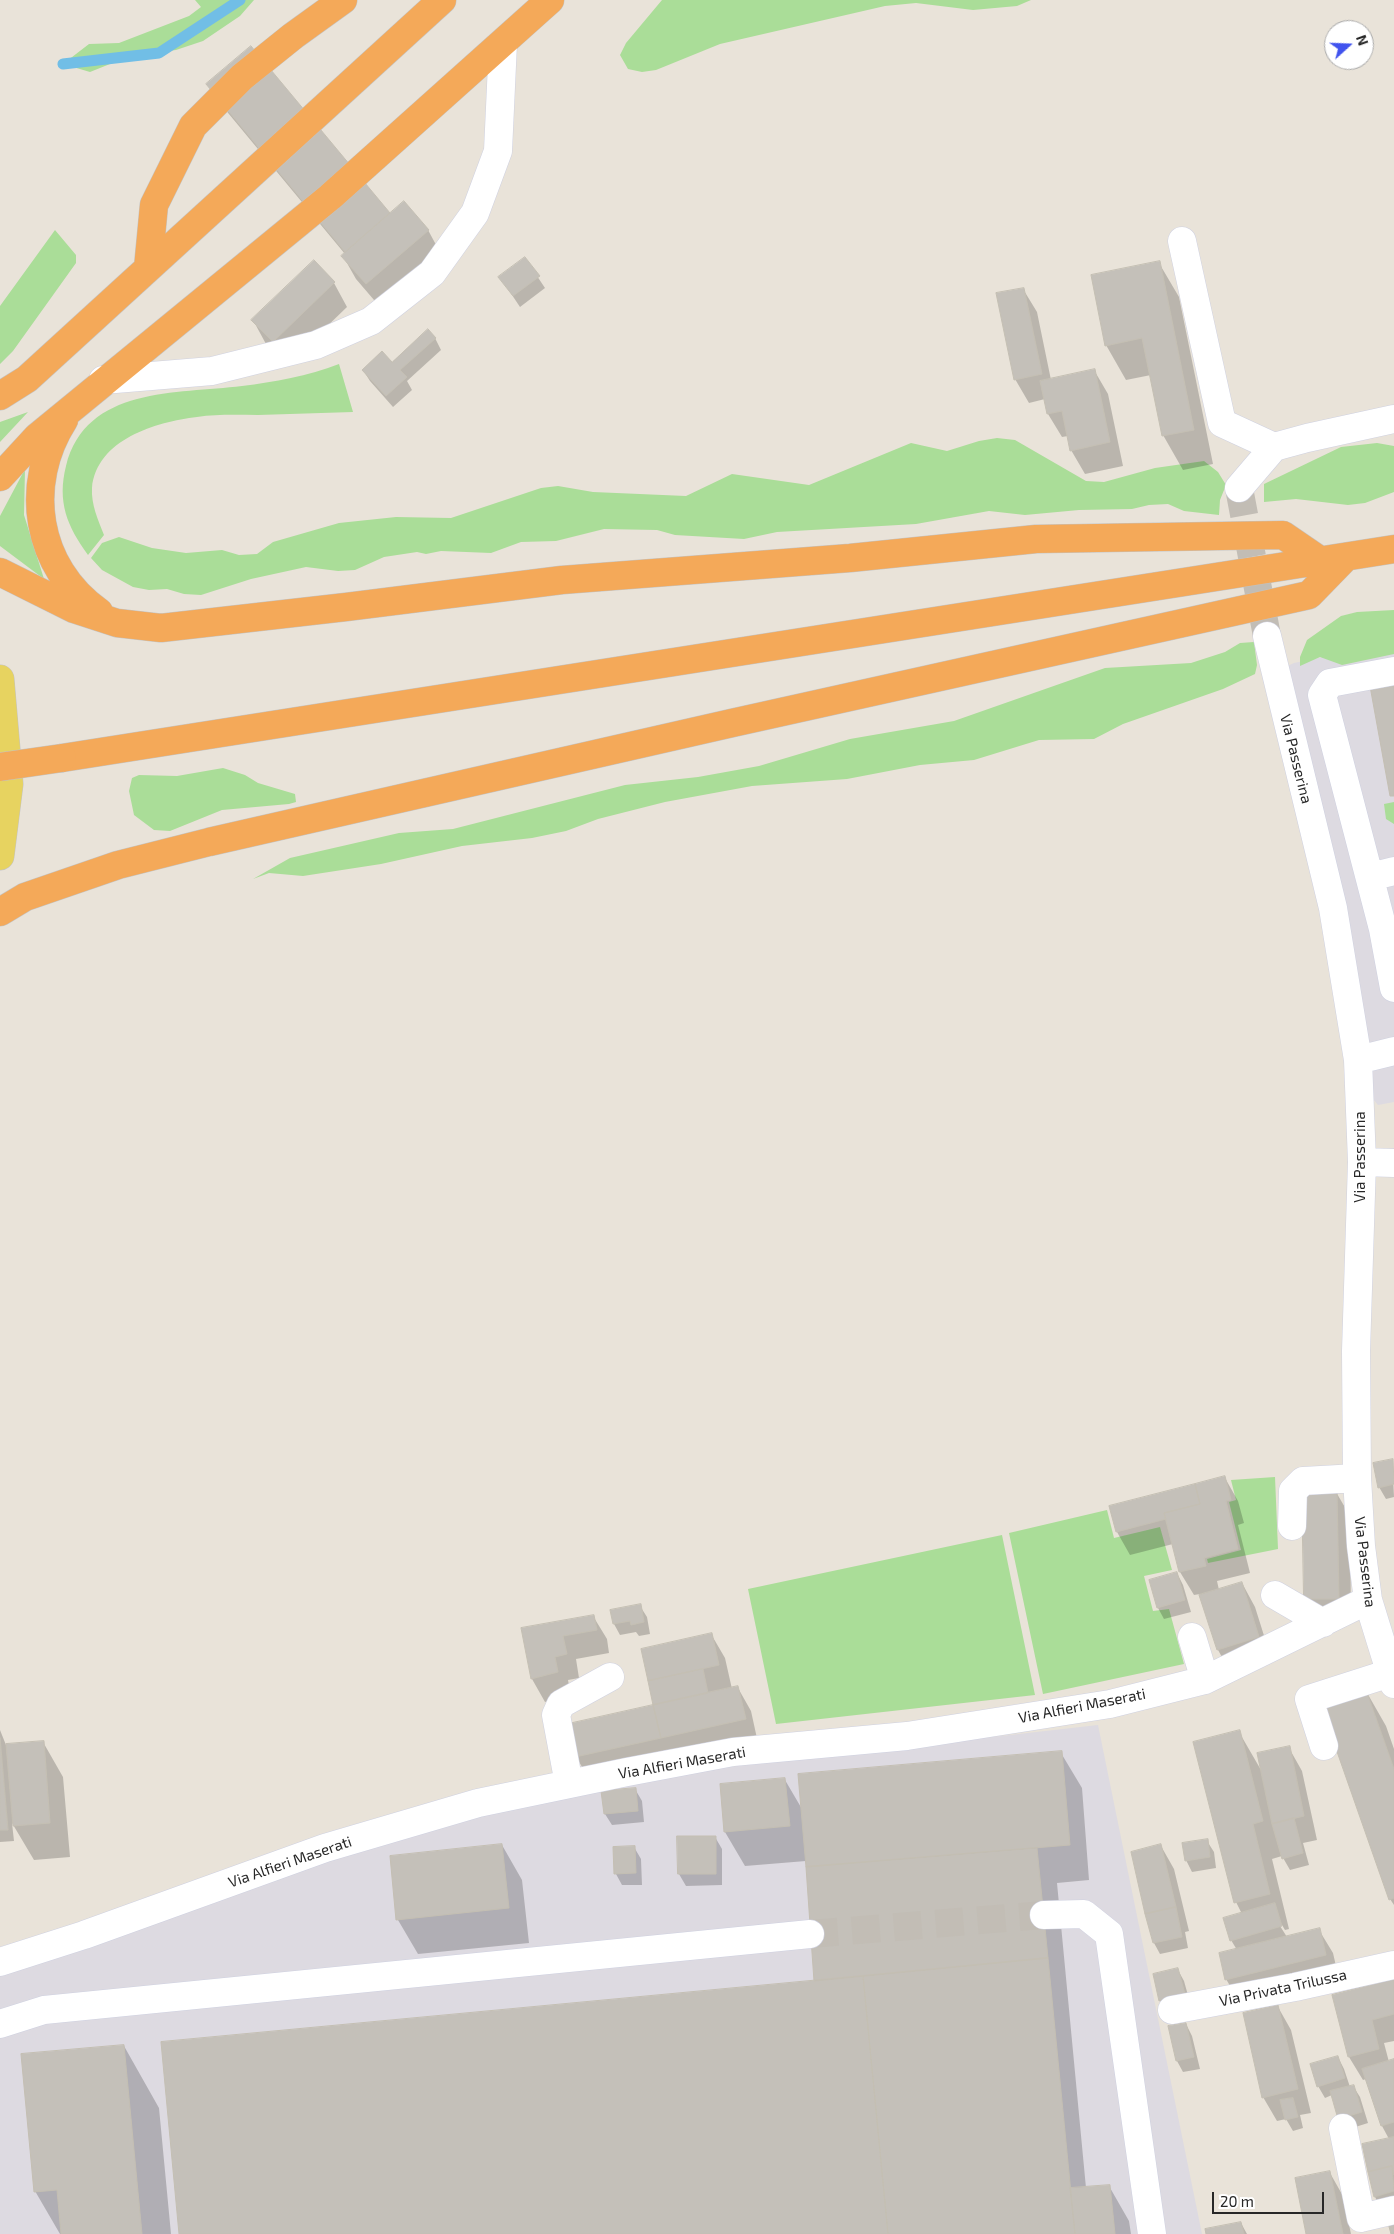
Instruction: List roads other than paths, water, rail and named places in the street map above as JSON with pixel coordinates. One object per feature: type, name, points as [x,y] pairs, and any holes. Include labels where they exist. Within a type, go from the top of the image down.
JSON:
[{"type":"highway","points":[[148,268],[154,205],[193,126],[242,77],[293,36],[343,0]]},
{"type":"highway","points":[[0,396],[27,379],[442,0]]},
{"type":"highway","points":[[0,477],[37,437],[99,384],[330,197],[550,0]]},
{"type":"highway","points":[[99,384],[63,421],[52,442],[43,464],[40,511],[52,557],[66,578],[79,596],[97,611],[117,623]]},
{"type":"highway","points":[[0,572],[74,609],[117,623],[171,627],[562,580],[850,558],[1036,538],[1283,535],[1334,559]]},
{"type":"highway","points":[[0,767],[1394,549]]},
{"type":"highway","points":[[0,912],[24,897],[100,871],[209,842],[760,716],[1309,595],[1334,559]]},
{"type":"main road","points":[[0,678],[9,784],[0,856]]},
{"type":"street","points":[[99,384],[212,371],[316,345],[371,321],[432,273],[476,213],[498,151],[503,43]]},
{"type":"street","points":[[1182,241],[1222,424],[1274,447]]},
{"type":"street","points":[[1239,488],[1274,447],[1394,419]]},
{"type":"street","name":"Via Passerina","points":[[1267,636],[1333,908],[1358,1060],[1362,1162],[1356,1351],[1357,1478],[1361,1546],[1368,1600],[1392,1679]]},
{"type":"street","points":[[1394,671],[1330,683],[1322,695],[1382,874],[1383,929],[1394,988]]},
{"type":"street","points":[[1358,1060],[1394,1051]]},
{"type":"street","points":[[1362,1162],[1394,1163]]},
{"type":"street","points":[[1292,1526],[1293,1491],[1303,1481],[1357,1478]]},
{"type":"street","points":[[1275,1594],[1322,1623]]},
{"type":"street","name":"Via Alfieri Maserati","points":[[0,1962],[93,1932],[325,1848],[478,1803],[733,1752],[907,1736],[1110,1704],[1205,1680],[1368,1600]]},
{"type":"street","points":[[1192,1637],[1205,1680]]},
{"type":"street","points":[[569,1784],[556,1715],[561,1704],[610,1677]]},
{"type":"street","points":[[1324,1746],[1309,1699],[1392,1679]]},
{"type":"street","points":[[1044,1915],[1084,1914],[1109,1934],[1152,2234]]},
{"type":"street","points":[[0,2024],[44,2010],[810,1934]]},
{"type":"street","name":"Via Privata Trilussa","points":[[1172,2010],[1295,1988],[1394,1965]]},
{"type":"street","points":[[1342,2128],[1361,2218],[1394,2210]]},
{"type":"waterway","points":[[63,64],[159,53],[240,0]]},
{"type":"tunnel","points":[[1239,488],[1267,636]]},
{"type":"tunnel","points":[[810,1934],[1044,1915]]}]
